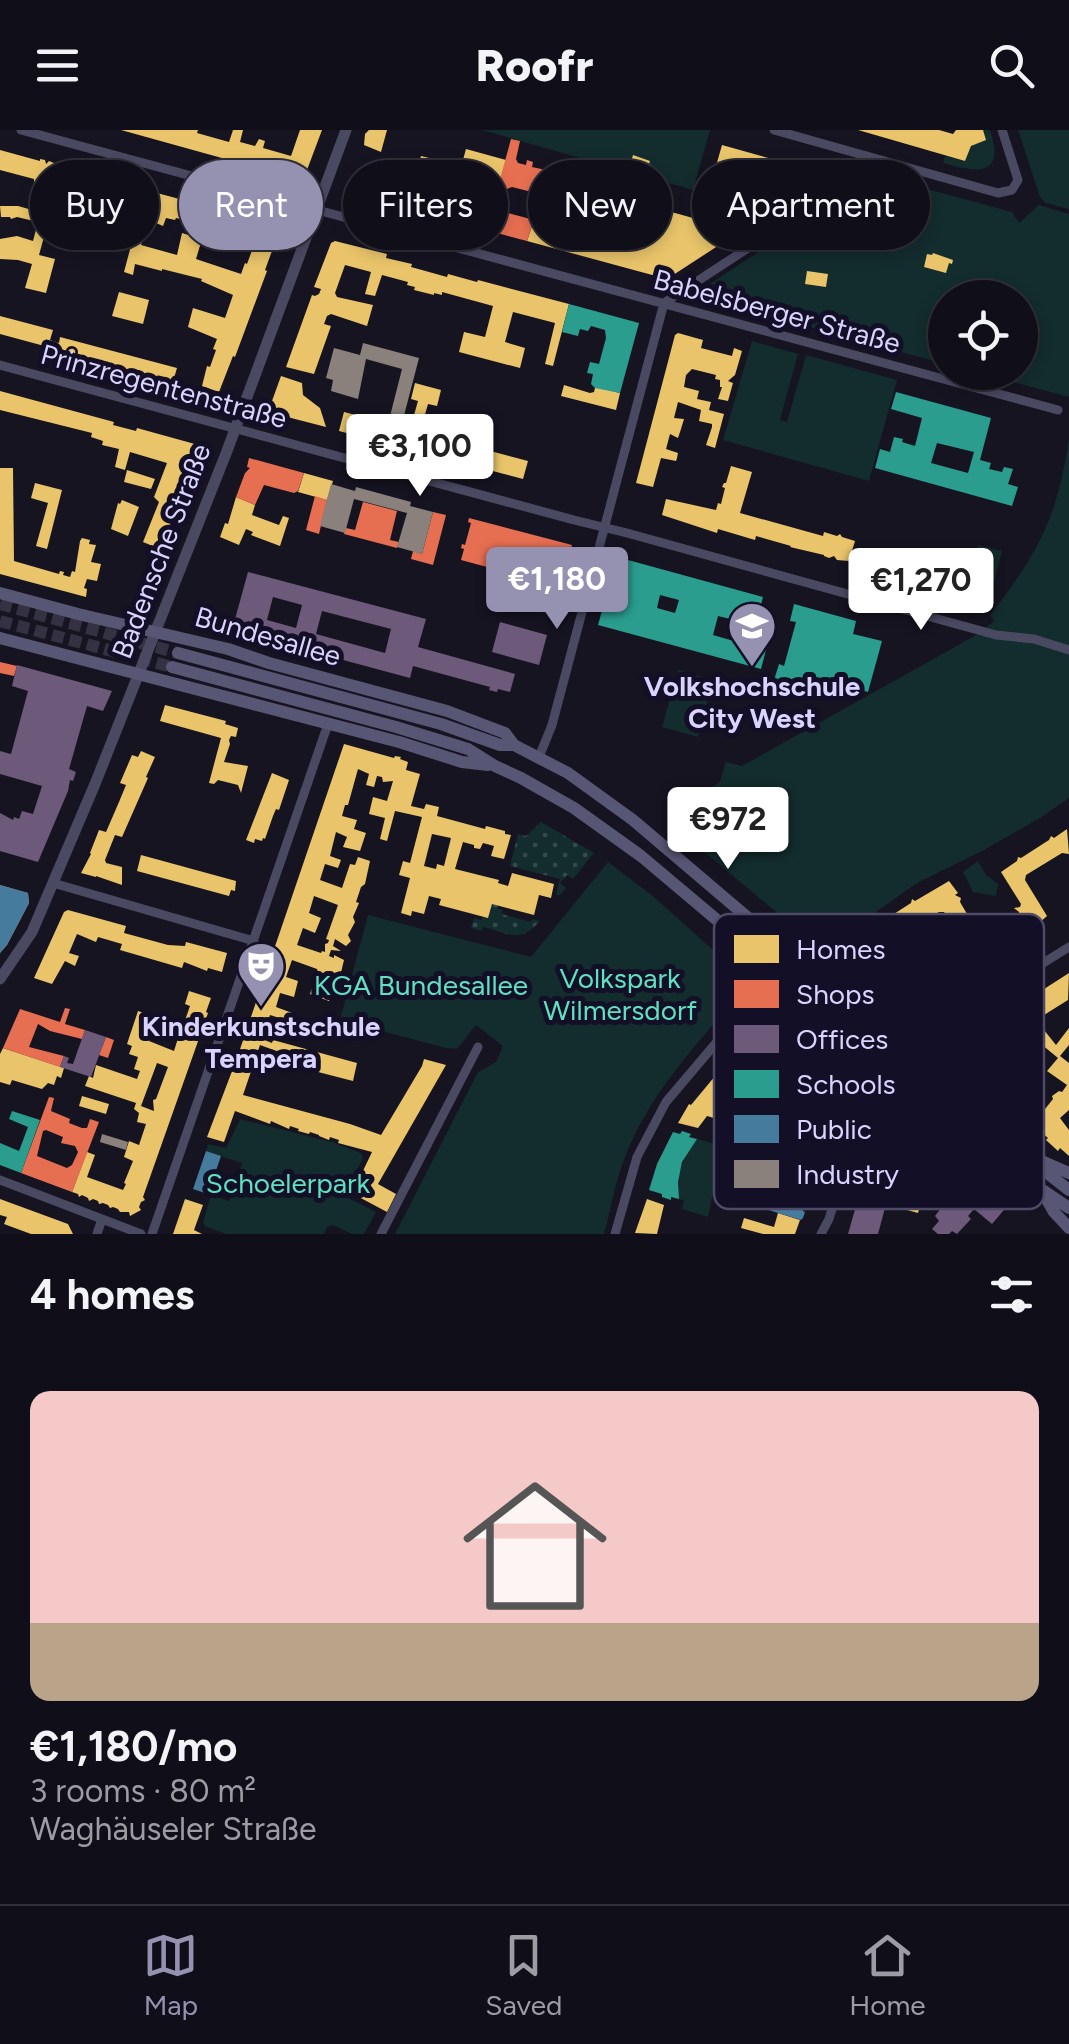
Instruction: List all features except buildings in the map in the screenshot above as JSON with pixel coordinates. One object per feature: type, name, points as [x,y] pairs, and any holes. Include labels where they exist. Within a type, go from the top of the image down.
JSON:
[{"type":"main road","name":"Bundesallee","points":[[0,593],[214,645],[447,711],[505,733],[514,745],[568,773],[634,820],[744,914]]},
{"type":"main road","name":"Bundesallee","points":[[0,638],[462,762],[495,766]]},
{"type":"main road","name":"Bundesallee","points":[[178,653],[441,724],[500,746],[514,745]]},
{"type":"main road","name":"Bundesallee","points":[[172,667],[468,749],[614,835],[714,918]]},
{"type":"main road","points":[[1044,1162],[1069,1173]]},
{"type":"main road","name":"Bundesallee","points":[[1044,1171],[1069,1190]]},
{"type":"main road","name":"Bundesallee","points":[[1044,1191],[1069,1208]]},
{"type":"main road","points":[[1044,1194],[1069,1228]]},
{"type":"street","name":"Babelsberger Straße","points":[[21,130],[179,173]]},
{"type":"street","name":"Badensche Straße","points":[[323,191],[346,130]]},
{"type":"street","points":[[774,130],[998,192],[1012,190],[1018,180],[1002,130]]},
{"type":"street","points":[[539,757],[552,726],[664,304],[862,174],[867,156]]},
{"type":"street","name":"Babelsberger Straße","points":[[323,212],[1058,410]]},
{"type":"street","name":"Badensche Straße","points":[[0,979],[32,932],[53,884],[236,428],[301,250]]},
{"type":"street","name":"Prinzregentenstraße","points":[[0,365],[996,635],[1034,639],[1069,650]]},
{"type":"street","points":[[152,1234],[328,724]]},
{"type":"street","points":[[53,884],[254,942]]},
{"type":"street","points":[[1044,963],[1069,948]]},
{"type":"street","points":[[615,1234],[637,1157],[666,1102],[714,1045]]},
{"type":"street","points":[[382,1234],[478,1047]]},
{"type":"street","points":[[0,1180],[142,1234]]},
{"type":"street","points":[[821,1234],[832,1209]]},
{"type":"street","points":[[97,1234],[102,1220]]},
{"type":"green space","points":[[482,130],[710,130],[702,160],[692,160],[692,190],[672,184],[672,160],[588,160]]},
{"type":"green space","points":[[983,130],[990,130],[994,145],[991,164],[967,169],[943,163],[945,156],[965,161]]},
{"type":"green space","points":[[1018,130],[1069,130],[1069,209],[1046,203],[1040,197]]},
{"type":"green space","points":[[930,190],[1012,212],[1019,223],[1039,205],[1069,214],[1069,397],[1038,389],[1038,280],[928,280],[928,359],[693,295],[761,250],[930,250]]},
{"type":"green space","points":[[752,341],[798,354],[780,420],[787,422],[806,355],[897,380],[869,481],[723,440]]},
{"type":"green space","points":[[1069,438],[1069,798],[984,850],[917,883],[873,914],[778,914],[685,836],[666,814],[720,782],[726,762],[742,766],[978,634],[994,621],[990,615],[1021,573],[1043,533]]},
{"type":"green space","points":[[978,545],[1002,551],[988,605],[964,599]]},
{"type":"green space","points":[[678,670],[713,680],[698,737],[662,727]]},
{"type":"green space","points":[[541,822],[594,853],[573,879],[567,875],[560,883],[566,888],[560,895],[556,895],[560,879],[510,866],[518,834],[526,836]]},
{"type":"green space","points":[[978,861],[986,875],[998,884],[996,896],[973,892],[963,872]]},
{"type":"green space","name":"Volkspark Wilmersdorf","points":[[608,862],[714,951],[714,1024],[683,1061],[641,1123],[622,1166],[604,1234],[395,1234],[478,1072],[496,1062],[503,1046],[476,1025],[457,1049],[340,1020],[368,915],[531,957]]},
{"type":"green space","points":[[492,904],[503,910],[502,914],[540,921],[520,935],[471,928],[474,918],[488,917]]},
{"type":"green space","name":"Schoelerpark","points":[[240,1119],[361,1153],[363,1158],[347,1191],[348,1198],[376,1212],[364,1234],[352,1234],[333,1225],[324,1234],[226,1234],[205,1226],[211,1195],[229,1201],[242,1163],[206,1151],[208,1144],[226,1148]]},
{"type":"green space","points":[[697,1139],[714,1144],[714,1187],[708,1217],[682,1209],[684,1201],[679,1199],[678,1182],[687,1153]]},
{"type":"tunnel","points":[[0,604],[178,653]]},
{"type":"tunnel","points":[[0,621],[172,667]]},
{"type":"place","name":"Volkshochschule City West","points":[[752,668]]},
{"type":"place","name":"Kinderkunstschule Tempera","points":[[261,1008]]},
{"type":"park label","name":"KGA Bundesallee","points":[[421,985]]}]
